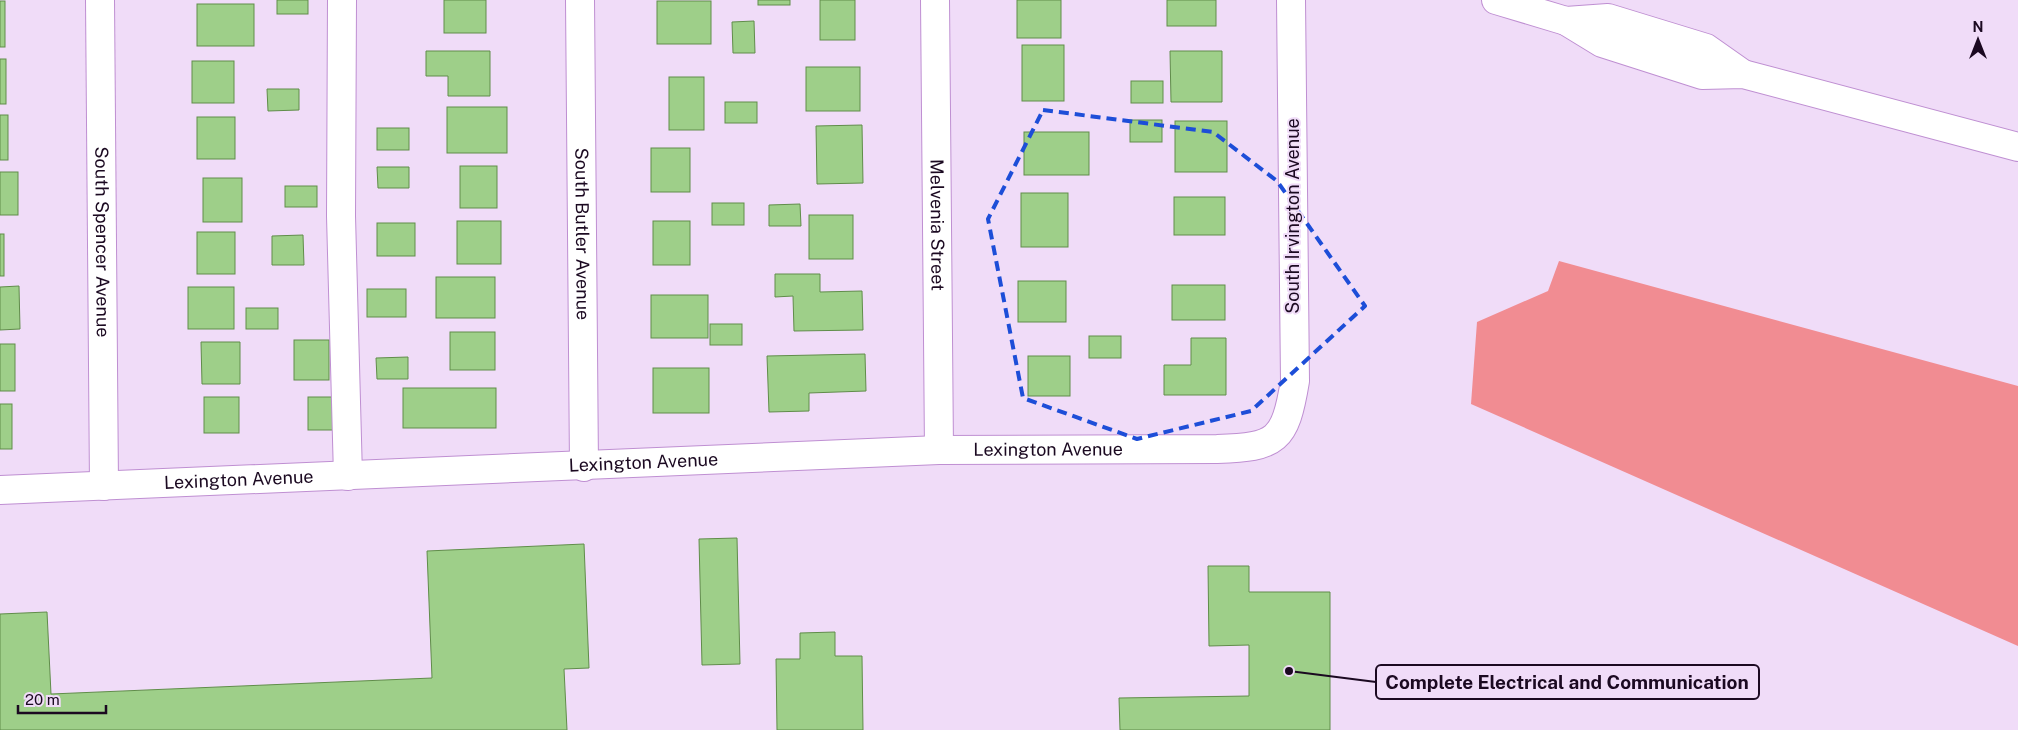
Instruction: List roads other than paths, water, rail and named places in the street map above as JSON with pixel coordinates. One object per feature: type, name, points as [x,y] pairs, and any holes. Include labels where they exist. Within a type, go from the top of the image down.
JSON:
[{"type":"street","name":"South Spencer Avenue","points":[[100,0],[104,486]]},
{"type":"street","points":[[342,0],[341,216],[348,476]]},
{"type":"street","name":"South Butler Avenue","points":[[580,0],[584,467]]},
{"type":"street","name":"Melvenia Street","points":[[935,0],[939,450]]},
{"type":"street","name":"South Irvington Avenue","points":[[1282,431],[1291,408],[1295,382],[1291,0]]},
{"type":"street","points":[[1496,0],[1566,21],[1608,18],[1706,48],[1743,74],[2018,147]]},
{"type":"street","name":"Lexington Avenue","points":[[0,490],[584,467],[939,450],[1236,448],[1262,445],[1282,431]]},
{"type":"place","name":"Complete Electrical and Communication","points":[[1289,671]]}]
